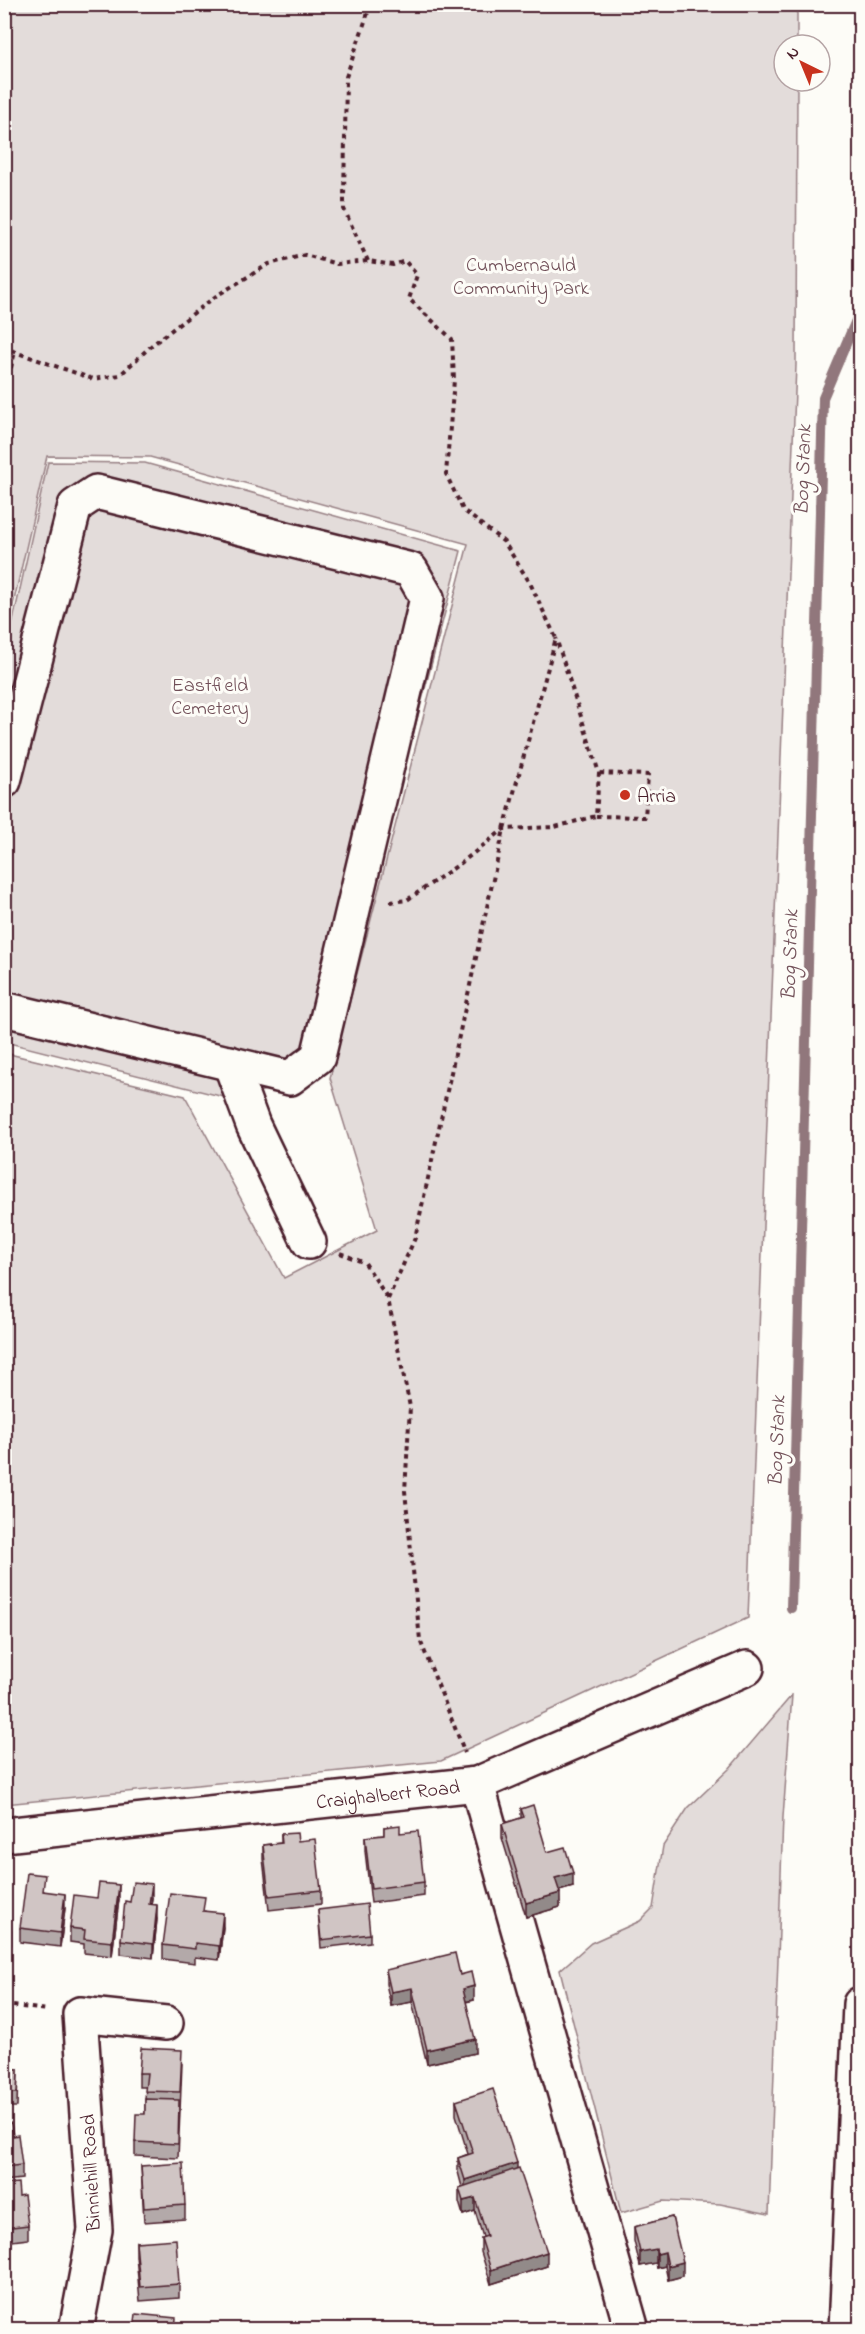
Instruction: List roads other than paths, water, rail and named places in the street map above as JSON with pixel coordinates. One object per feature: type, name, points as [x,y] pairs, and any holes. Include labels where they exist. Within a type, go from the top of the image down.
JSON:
[{"type":"main road","points":[[4,781],[75,506],[96,492],[411,570],[427,598],[318,1057],[290,1078],[4,1009]]},
{"type":"main road","points":[[230,1063],[253,1125],[309,1242]]},
{"type":"main road","name":"Craighalbert Road","points":[[4,1835],[477,1784],[747,1668]]},
{"type":"main road","points":[[477,1784],[632,2330]]},
{"type":"main road","points":[[846,2330],[861,2004]]},
{"type":"main road","name":"Binniehill Road","points":[[76,2330],[95,2230],[80,2014],[166,2023]]},
{"type":"waterway","name":"Bog Stank","points":[[791,1608],[823,398],[860,311]]},
{"type":"place","name":"Arria","points":[[625,795]]},
{"type":"park label","name":"Cumbernauld Community Park","points":[[521,276]]},
{"type":"park label","name":"Eastfield Cemetery","points":[[210,696]]}]
